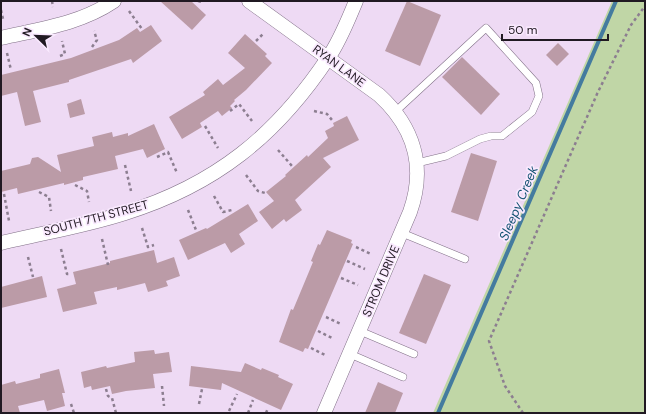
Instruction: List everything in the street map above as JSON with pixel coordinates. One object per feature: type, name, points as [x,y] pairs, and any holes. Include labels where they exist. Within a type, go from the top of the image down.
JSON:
[{"type":"street","points":[[1,38],[71,22],[90,15],[114,1]]},
{"type":"street","name":"RYAN LANE","points":[[249,1],[379,95],[395,112],[413,145]]},
{"type":"street","name":"SOUTH 7TH STREET","points":[[1,243],[126,213],[172,196],[207,178],[237,158],[270,130],[293,104],[328,58],[356,1]]},
{"type":"street","name":"STROM DRIVE","points":[[324,413],[402,233],[414,199],[417,181],[413,145]]},
{"type":"lane","points":[[395,112],[486,28],[536,83],[539,96],[532,112],[506,134],[502,136],[491,136],[480,139],[446,156],[416,164]]},
{"type":"lane","points":[[402,233],[465,259]]},
{"type":"lane","points":[[360,331],[414,354]]},
{"type":"lane","points":[[350,354],[403,377]]},
{"type":"path","points":[[52,1],[53,7]]},
{"type":"path","points":[[198,1],[203,1]]},
{"type":"path","points":[[523,413],[505,386],[489,341],[597,94],[631,25],[645,6]]},
{"type":"path","points":[[1,10],[3,19]]},
{"type":"path","points":[[129,11],[142,29]]},
{"type":"path","points":[[92,48],[97,40],[94,31]]},
{"type":"path","points":[[256,42],[264,33]]},
{"type":"path","points":[[60,56],[65,54],[62,41]]},
{"type":"path","points":[[7,53],[11,70]]},
{"type":"path","points":[[230,111],[239,104],[252,121]]},
{"type":"path","points":[[314,111],[327,114],[332,120]]},
{"type":"path","points":[[205,126],[218,148]]},
{"type":"path","points":[[278,150],[292,166]]},
{"type":"path","points":[[157,157],[168,152],[176,173]]},
{"type":"path","points":[[125,165],[131,191]]},
{"type":"path","points":[[246,176],[258,191],[265,193]]},
{"type":"path","points":[[75,185],[87,191],[89,202]]},
{"type":"path","points":[[39,192],[49,197],[52,211]]},
{"type":"path","points":[[4,194],[9,221]]},
{"type":"path","points":[[214,196],[223,212],[232,210]]},
{"type":"path","points":[[188,210],[196,230]]},
{"type":"path","points":[[142,228],[148,247],[154,244]]},
{"type":"path","points":[[102,239],[108,265]]},
{"type":"path","points":[[356,246],[371,254]]},
{"type":"path","points":[[61,249],[67,274],[70,274]]},
{"type":"path","points":[[28,257],[33,277]]},
{"type":"path","points":[[347,261],[365,269]]},
{"type":"path","points":[[341,278],[358,285]]},
{"type":"path","points":[[326,317],[341,324]]},
{"type":"path","points":[[318,332],[334,339]]},
{"type":"path","points":[[311,348],[327,356]]},
{"type":"path","points":[[162,386],[164,406]]},
{"type":"path","points":[[106,389],[108,396],[112,398],[116,413]]},
{"type":"path","points":[[199,404],[202,389]]},
{"type":"path","points":[[229,411],[237,394]]},
{"type":"path","points":[[248,413],[253,400]]},
{"type":"path","points":[[71,404],[74,413]]},
{"type":"path","points":[[266,413],[268,408]]},
{"type":"green space","points":[[612,1],[645,1],[645,413],[433,413]]},
{"type":"building","points":[[160,1],[191,1],[206,15],[192,30]]},
{"type":"building","points":[[407,1],[441,15],[420,66],[385,51]]},
{"type":"building","points":[[151,25],[162,41],[133,63],[131,59],[69,80],[69,82],[33,91],[41,122],[25,126],[17,92],[1,96],[1,75],[71,58],[119,40],[137,28],[140,32]]},
{"type":"building","points":[[245,34],[267,54],[265,56],[272,63],[246,90],[234,100],[235,101],[230,106],[232,108],[222,116],[218,111],[200,123],[202,127],[182,139],[169,117],[205,95],[203,92],[218,79],[223,85],[245,68],[228,53]]},
{"type":"building","points":[[558,43],[569,54],[557,66],[546,55]]},
{"type":"building","points":[[462,57],[500,94],[481,115],[442,77]]},
{"type":"building","points":[[81,99],[85,114],[70,118],[67,104]]},
{"type":"building","points":[[347,116],[359,140],[323,158],[331,167],[295,200],[302,210],[286,222],[284,219],[272,229],[259,212],[274,201],[266,192],[328,138],[325,131],[334,126],[333,123]]},
{"type":"building","points":[[154,124],[165,149],[147,158],[143,149],[115,156],[118,169],[83,177],[83,180],[18,194],[17,188],[1,192],[1,171],[30,164],[32,158],[38,157],[61,172],[57,155],[94,146],[92,137],[112,132],[113,137],[128,133],[128,136]]},
{"type":"building","points":[[471,153],[497,161],[478,221],[451,212]]},
{"type":"building","points":[[248,204],[258,221],[239,234],[245,244],[231,253],[225,243],[188,260],[179,240],[206,228],[207,229]]},
{"type":"building","points":[[327,230],[352,240],[351,243],[353,244],[308,349],[305,348],[303,352],[279,342],[291,309],[293,310],[313,262],[311,261],[318,244],[320,245]]},
{"type":"building","points":[[154,250],[157,263],[174,257],[180,276],[166,281],[168,286],[148,292],[145,283],[117,290],[117,287],[94,292],[97,304],[63,312],[57,289],[76,284],[73,272]]},
{"type":"building","points":[[424,274],[451,285],[426,344],[399,333]]},
{"type":"building","points":[[42,276],[47,297],[1,308],[1,287]]},
{"type":"building","points":[[154,350],[155,354],[169,352],[172,372],[153,374],[155,388],[112,394],[110,386],[92,390],[91,386],[84,388],[81,372],[106,366],[107,368],[135,362],[134,352]]},
{"type":"building","points":[[245,363],[261,370],[262,368],[279,375],[278,377],[293,384],[281,410],[222,383],[221,390],[189,386],[191,366],[241,372]]},
{"type":"building","points":[[59,369],[65,393],[62,393],[65,406],[47,411],[44,400],[18,406],[20,413],[1,413],[1,385],[15,381],[16,384],[40,378],[40,374]]},
{"type":"building","points":[[378,382],[403,393],[395,413],[365,413]]},
{"type":"waterway","name":"Sleepy Creek","points":[[438,413],[616,1]]}]
